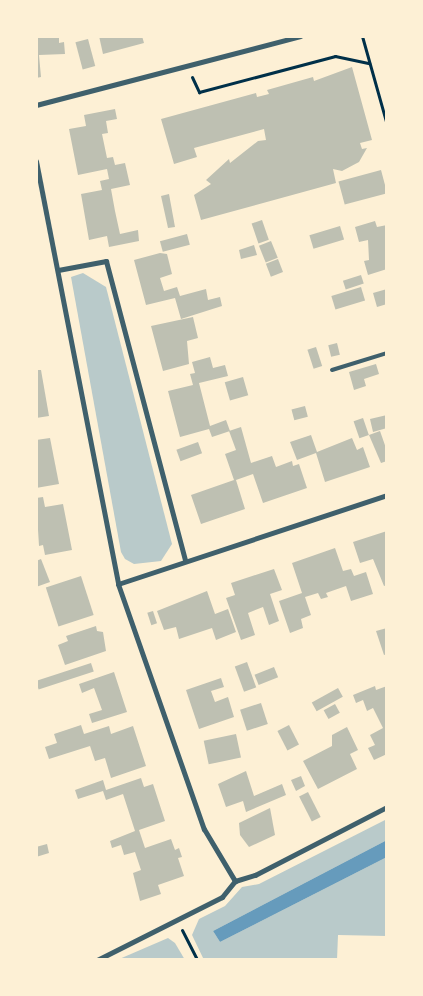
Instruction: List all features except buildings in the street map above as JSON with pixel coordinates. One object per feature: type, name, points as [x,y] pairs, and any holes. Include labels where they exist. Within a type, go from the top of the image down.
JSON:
[{"type":"street","points":[[36,105],[300,36]]},
{"type":"street","points":[[36,160],[118,584],[204,828],[234,882]]},
{"type":"street","points":[[58,270],[106,261],[185,561]]},
{"type":"street","points":[[118,584],[387,495]]},
{"type":"street","points":[[97,960],[222,897],[234,882],[256,875],[387,807]]},
{"type":"lane","points":[[332,370],[387,353]]},
{"type":"path","points":[[362,36],[387,125]]},
{"type":"path","points":[[187,67],[199,92],[335,56],[369,63]]},
{"type":"path","points":[[177,920],[197,960]]},
{"type":"shaded area","points":[[83,273],[106,287],[172,544],[161,561],[134,564],[125,559],[121,552],[71,277]]},
{"type":"shaded area","points":[[387,819],[387,840],[213,931],[220,942],[387,857],[387,936],[338,935],[337,960],[204,960],[192,935],[199,919],[225,906],[242,887],[259,884]]},
{"type":"shaded area","points":[[168,938],[175,943],[185,960],[117,960]]},
{"type":"water","points":[[387,840],[387,857],[220,942],[213,931]]}]
